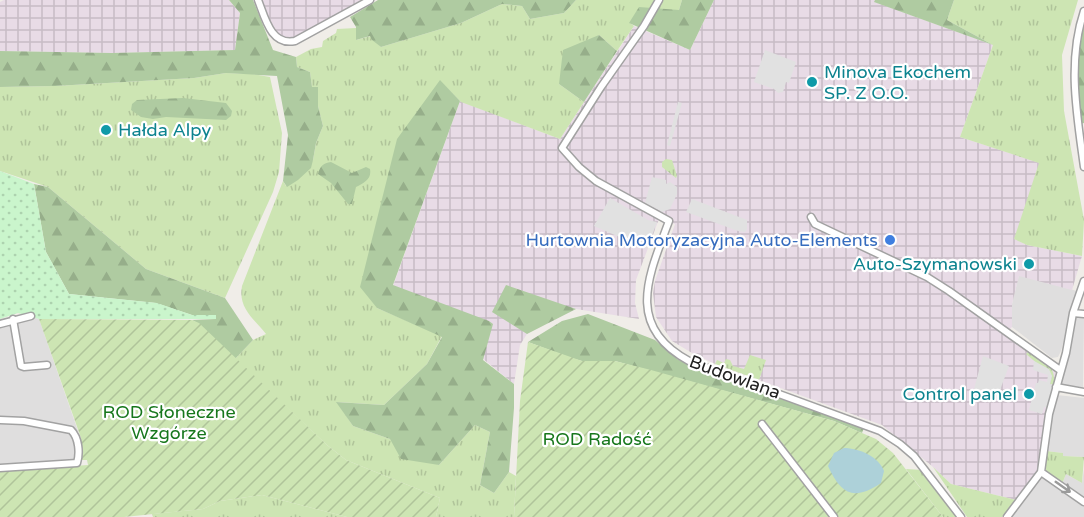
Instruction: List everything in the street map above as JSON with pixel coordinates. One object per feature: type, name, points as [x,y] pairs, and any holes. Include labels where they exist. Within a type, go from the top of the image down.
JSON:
[{"type":"street","points":[[258,0],[270,30],[278,39],[286,42],[295,41],[370,0]]},
{"type":"street","name":"Budowlana","points":[[659,0],[562,148],[596,181],[669,221],[649,278],[646,298],[653,328],[664,344],[688,361],[880,431],[900,444],[922,466],[961,517]]},
{"type":"street","points":[[1084,11],[1075,50],[1074,79],[1084,167]]},
{"type":"street","points":[[811,217],[815,224],[927,277],[1060,370]]},
{"type":"street","points":[[1007,517],[1041,472],[1045,434],[1066,353],[1073,313],[1084,281]]},
{"type":"street","points":[[1073,313],[1084,314]]},
{"type":"street","points":[[0,324],[31,316]]},
{"type":"street","points":[[13,319],[21,366],[47,365]]},
{"type":"street","points":[[1056,387],[1084,392]]},
{"type":"street","points":[[0,420],[24,421],[71,430],[78,441],[79,460],[77,463],[0,468]]},
{"type":"street","points":[[762,424],[834,517]]},
{"type":"street","points":[[1041,472],[1084,502]]},
{"type":"shaded area","points":[[4,0],[229,0],[240,13],[235,50],[112,53],[0,51],[0,2]]},
{"type":"shaded area","points":[[261,0],[365,0],[303,35],[283,40],[276,32]]},
{"type":"shaded area","points":[[714,0],[875,0],[875,2],[993,45],[960,137],[1040,163],[1015,239],[1027,245],[1082,256],[1072,290],[1019,276],[1012,304],[1012,327],[1006,333],[1056,370],[1038,471],[1016,500],[951,484],[882,425],[715,364],[672,341],[656,317],[653,293],[675,224],[659,219],[636,280],[635,303],[639,319],[576,309],[534,329],[527,334],[520,345],[514,384],[393,286],[460,101],[560,139],[634,26],[690,50]]},
{"type":"shaded area","points":[[765,50],[796,62],[789,83],[786,82],[783,92],[778,93],[774,89],[754,82]]},
{"type":"shaded area","points":[[678,102],[682,103],[670,146],[667,145]]},
{"type":"shaded area","points":[[652,177],[666,180],[666,184],[670,182],[677,187],[677,194],[670,209],[662,212],[645,203]]},
{"type":"shaded area","points":[[610,198],[648,220],[657,222],[647,249],[594,226]]},
{"type":"shaded area","points":[[692,199],[747,220],[747,229],[745,232],[738,231],[686,212]]},
{"type":"shaded area","points":[[1019,275],[1077,291],[1058,357],[1052,358],[1012,327],[1012,304]]},
{"type":"shaded area","points":[[1076,316],[1084,317],[1083,390],[1059,386]]},
{"type":"shaded area","points":[[19,319],[39,319],[78,431],[76,432],[68,426],[0,418],[0,326],[12,325],[19,367],[24,364],[16,323]]},
{"type":"shaded area","points":[[983,356],[1009,366],[997,398],[974,389]]},
{"type":"shaded area","points":[[1034,361],[1049,369],[1052,376],[1050,384],[1054,385],[1047,408],[1044,407],[1042,414],[1029,410],[1036,383],[1039,380],[1047,382],[1048,375],[1033,370]]},
{"type":"shaded area","points":[[1057,395],[1084,398],[1084,457],[1063,456],[1063,453],[1046,451],[1050,420]]},
{"type":"shaded area","points":[[0,422],[68,430],[75,440],[76,458],[73,461],[0,466]]},
{"type":"shaded area","points":[[1084,469],[1084,499],[1062,484],[1066,474],[1082,483]]},
{"type":"shaded area","points":[[1044,476],[1084,504],[1084,517],[1011,517]]},
{"type":"green space","points":[[229,0],[253,0],[273,50],[296,57],[297,67],[310,72],[312,87],[318,87],[318,106],[323,126],[316,143],[311,168],[287,187],[283,181],[288,135],[277,76],[226,73],[194,78],[0,87],[0,51],[112,53],[235,50],[240,13]]},
{"type":"green space","points":[[378,0],[576,0],[564,13],[530,19],[522,6],[502,4],[461,23],[381,47],[370,36],[356,40],[356,27],[350,17]]},
{"type":"green space","points":[[576,0],[682,0],[679,10],[630,23],[634,26],[617,51],[599,35],[559,84],[584,102],[560,139],[461,102],[440,81],[377,308],[442,336],[427,364],[384,405],[337,402],[353,426],[390,439],[439,465],[475,425],[490,432],[480,485],[494,493],[509,472],[516,476],[514,517],[436,517],[440,498],[346,460],[235,359],[253,340],[266,334],[244,307],[242,286],[283,181],[286,186],[313,160],[316,143],[323,126],[318,106],[318,88],[312,88],[310,72],[297,67],[296,57],[311,49],[322,47],[323,41],[336,33],[337,29],[356,28],[356,40],[371,36],[381,47],[461,23],[502,4],[522,6],[530,19],[564,13]]},
{"type":"green space","points":[[682,0],[714,0],[690,50],[629,23],[639,7],[679,10]]},
{"type":"green space","points":[[875,0],[954,0],[947,20],[993,45],[874,2]]},
{"type":"green space","points":[[954,0],[1078,0],[1062,55],[1064,111],[1084,220],[1082,256],[1027,245],[1014,239],[1039,163],[960,137],[993,45],[947,20]]},
{"type":"green space","points":[[1084,23],[1084,123],[1080,124],[1077,48]]},
{"type":"green space","points":[[599,35],[617,51],[584,102],[559,84],[563,50]]},
{"type":"green space","name":"Hałda Alpy","points":[[226,73],[270,77],[282,133],[279,172],[273,192],[225,298],[146,269],[48,187],[0,171],[0,87],[194,78]]},
{"type":"green space","points":[[440,80],[460,101],[393,285],[493,324],[483,360],[514,384],[509,472],[494,493],[480,485],[490,432],[475,425],[439,465],[401,459],[390,439],[353,426],[336,402],[384,405],[427,364],[442,337],[377,308],[360,287],[397,139]]},
{"type":"green space","points":[[183,98],[226,103],[232,111],[231,116],[226,120],[166,117],[153,119],[141,117],[131,110],[132,104],[137,100]]},
{"type":"green space","points":[[666,159],[672,160],[676,178],[662,167],[662,162]]},
{"type":"green space","points":[[331,162],[352,173],[366,167],[370,169],[369,178],[356,187],[352,204],[348,204],[331,183],[318,174],[322,165]]},
{"type":"green space","points":[[0,171],[34,184],[46,252],[69,294],[157,303],[192,315],[216,315],[216,319],[39,319],[18,313],[0,319]]},
{"type":"green space","points":[[34,184],[48,187],[146,269],[225,298],[253,340],[235,359],[192,320],[216,319],[215,315],[192,315],[156,303],[69,294],[46,252]]},
{"type":"green space","points":[[506,285],[576,309],[527,334],[492,312]]},
{"type":"green space","points":[[588,314],[655,340],[677,359],[707,374],[844,420],[864,428],[862,433],[834,421],[615,361],[582,361],[528,342],[562,321]]},
{"type":"green space","name":"ROD Słoneczne Wzgórze","points":[[39,319],[192,320],[199,323],[327,445],[346,460],[440,498],[436,517],[347,517],[262,495],[220,501],[203,509],[124,517],[0,517],[0,471],[88,465],[87,460],[82,460],[81,438]]},
{"type":"green space","name":"ROD Radość","points":[[528,342],[582,361],[615,361],[834,421],[876,439],[893,453],[943,517],[514,517],[520,401]]},
{"type":"green space","points":[[1029,351],[1051,368],[1054,385],[1050,384],[1052,376],[1026,354]]},
{"type":"green space","points":[[750,355],[766,360],[759,380],[715,364],[717,360],[724,363],[726,359],[730,360],[733,366],[744,369]]},
{"type":"green space","points":[[1046,451],[1063,453],[1063,456],[1084,457],[1082,483],[1066,474],[1062,484],[1046,472]]},
{"type":"green space","points":[[933,467],[951,484],[1016,500],[1002,517],[967,517]]},
{"type":"green space","points":[[906,469],[923,470],[958,517],[943,517]]},
{"type":"green space","points":[[262,495],[347,517],[153,517],[152,514],[203,509],[220,501]]},
{"type":"water","points":[[844,448],[862,452],[878,461],[884,471],[881,483],[863,492],[849,492],[843,489],[828,466],[834,453]]},
{"type":"place","name":"Minova Ekochem SP. Z O.O.","points":[[812,82]]},
{"type":"place","name":"Hałda Alpy","points":[[106,130]]},
{"type":"place","name":"Hurtownia Motoryzacyjna Auto-Elements","points":[[890,240]]},
{"type":"place","name":"Auto-Szymanowski","points":[[1029,264]]},
{"type":"place","name":"Control panel","points":[[1029,394]]}]
